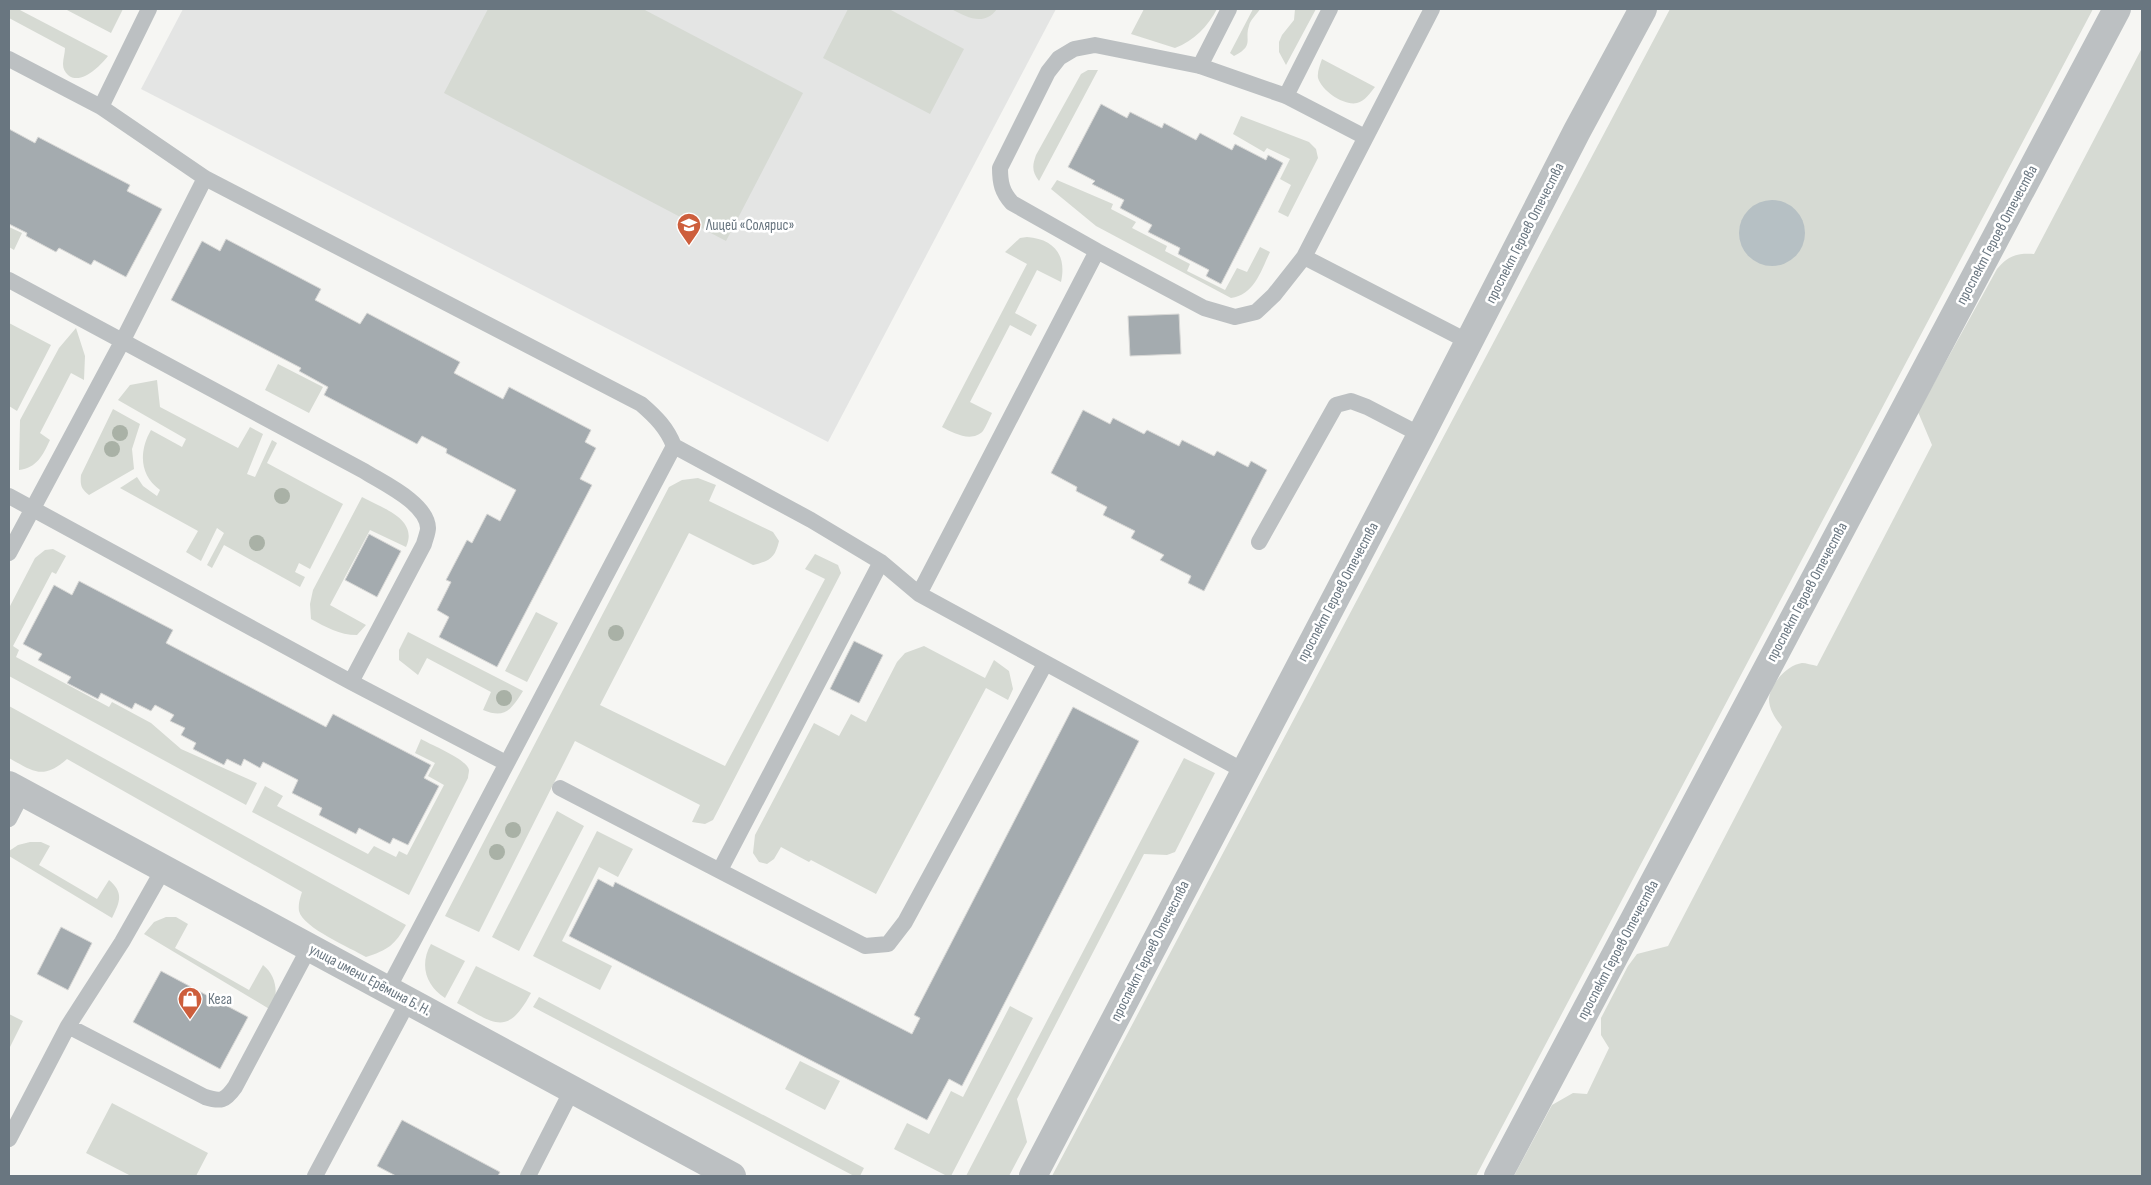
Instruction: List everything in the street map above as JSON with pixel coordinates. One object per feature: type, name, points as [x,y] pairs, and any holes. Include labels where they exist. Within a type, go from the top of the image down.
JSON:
[{"type":"street","name":"проспект Героев Отечества","points":[[1033,1176],[1421,435],[1577,131],[1643,9]]},
{"type":"street","name":"проспект Героев Отечества","points":[[1498,1176],[2117,9]]},
{"type":"street","name":"улица имени Ерёмина Б. Н.","points":[[16,789],[732,1176]]},
{"type":"lane","points":[[100,107],[149,9]]},
{"type":"lane","points":[[1200,66],[1229,9]]},
{"type":"lane","points":[[1286,96],[1330,9]]},
{"type":"lane","points":[[1365,137],[1286,96],[1200,66],[1095,45],[1074,49],[1060,58],[1048,72],[1000,168],[1000,185],[1012,203],[1097,252],[1204,308],[1235,317],[1256,312],[1274,295],[1304,257],[1432,9]]},
{"type":"lane","points":[[9,59],[100,107],[205,178],[641,404],[657,418],[669,433],[674,446],[811,520],[881,562],[919,594],[1244,771]]},
{"type":"lane","points":[[9,553],[123,340],[205,178]]},
{"type":"lane","points":[[919,594],[1097,252]]},
{"type":"lane","points":[[1304,257],[1469,342]]},
{"type":"lane","points":[[9,280],[364,471],[410,500],[422,513],[428,528],[424,544],[351,682]]},
{"type":"lane","points":[[1260,542],[1336,405],[1351,401],[1367,407],[1421,435]]},
{"type":"lane","points":[[315,1176],[506,763],[674,446]]},
{"type":"lane","points":[[9,496],[351,682],[506,763]]},
{"type":"lane","points":[[720,870],[881,562]]},
{"type":"lane","points":[[560,788],[865,946],[888,944],[904,922],[1045,664]]},
{"type":"lane","points":[[9,819],[16,789]]},
{"type":"lane","points":[[9,1139],[68,1026],[122,942],[164,868]]},
{"type":"lane","points":[[68,1026],[204,1097],[217,1101],[227,1097],[235,1086],[309,948]]},
{"type":"lane","points":[[528,1176],[572,1090]]},
{"type":"shaded area","points":[[9,9],[18,9],[108,56],[90,73],[79,78],[73,78],[67,74],[63,67],[65,48],[9,18]]},
{"type":"shaded area","points":[[65,9],[123,9],[111,33]]},
{"type":"shaded area","name":"Лицей «Солярис»","points":[[183,9],[1056,9],[828,442],[141,89]]},
{"type":"shaded area","points":[[488,9],[643,9],[803,93],[726,241],[444,93]]},
{"type":"shaded area","points":[[848,9],[889,9],[964,49],[930,114],[823,58]]},
{"type":"shaded area","points":[[951,9],[997,9],[987,18],[975,19]]},
{"type":"shaded area","points":[[1144,9],[1217,9],[1200,32],[1175,48],[1131,34]]},
{"type":"shaded area","points":[[1253,9],[1260,9],[1250,24],[1247,45],[1234,56],[1230,53]]},
{"type":"shaded area","points":[[1295,9],[1316,9],[1286,65],[1279,52],[1279,42],[1294,20]]},
{"type":"shaded area","points":[[1670,9],[2093,9],[1476,1176],[1052,1176]]},
{"type":"shaded area","points":[[2142,48],[2142,1176],[1514,1176],[1552,1105],[1573,1093],[1587,1094],[1609,1048],[1601,1035],[1601,1018],[1628,966],[1637,954],[1668,946],[1782,727],[1770,707],[1769,699],[1772,687],[1780,676],[1791,667],[1802,663],[1817,666],[1932,445],[1918,412],[1997,269],[2013,256],[2034,254]]},
{"type":"shaded area","points":[[1322,59],[1375,87],[1360,102],[1352,103],[1340,100],[1320,83],[1318,71]]},
{"type":"shaded area","points":[[1088,70],[1098,70],[1039,181],[1033,169],[1036,155],[1081,74]]},
{"type":"shaded area","points":[[1241,116],[1309,142],[1316,149],[1318,158],[1288,217],[1278,212],[1291,185],[1280,179],[1290,159],[1267,148],[1264,152],[1233,134]]},
{"type":"shaded area","points":[[1057,180],[1113,204],[1111,209],[1136,222],[1132,228],[1167,246],[1165,251],[1190,264],[1187,271],[1225,290],[1237,268],[1247,272],[1260,247],[1270,252],[1260,274],[1251,287],[1239,296],[1231,298],[1096,226],[1051,189]]},
{"type":"shaded area","points":[[1772,200],[1785,203],[1795,210],[1802,220],[1805,233],[1802,246],[1795,256],[1785,263],[1772,266],[1759,263],[1749,256],[1742,246],[1739,233],[1742,220],[1749,210],[1759,203]]},
{"type":"shaded area","points":[[9,227],[22,233],[14,250],[9,247]]},
{"type":"shaded area","points":[[1027,237],[1045,241],[1056,250],[1062,264],[1061,282],[1037,270],[1015,313],[1037,325],[1031,336],[1010,325],[970,402],[992,413],[979,435],[962,436],[942,427],[1027,264],[1005,252],[1020,238]]},
{"type":"shaded area","points":[[9,323],[51,345],[17,411],[9,406]]},
{"type":"shaded area","points":[[76,328],[85,356],[84,380],[71,373],[40,433],[50,440],[45,451],[35,464],[19,470],[20,420],[59,348]]},
{"type":"shaded area","points":[[278,364],[323,387],[309,413],[265,390]]},
{"type":"shaded area","points":[[157,380],[160,407],[238,448],[250,427],[263,434],[247,474],[255,477],[272,440],[277,443],[267,463],[343,504],[310,569],[299,563],[295,572],[305,577],[300,587],[224,545],[212,568],[207,565],[224,533],[217,528],[201,561],[186,552],[198,531],[120,488],[137,477],[143,486],[157,496],[160,490],[148,477],[143,462],[144,446],[151,430],[182,447],[186,439],[118,400],[130,385]]},
{"type":"shaded area","points":[[113,409],[140,424],[132,449],[134,469],[89,495],[82,486],[81,475]]},
{"type":"shaded area","points":[[698,478],[716,485],[709,501],[773,532],[779,541],[776,551],[768,560],[753,565],[689,533],[600,705],[725,766],[825,579],[805,569],[815,554],[838,565],[841,573],[713,820],[705,824],[692,822],[700,805],[575,741],[479,932],[445,916],[669,487],[682,480]]},
{"type":"shaded area","points":[[362,497],[396,516],[403,522],[409,537],[406,547],[370,530],[330,605],[366,625],[357,635],[350,635],[333,630],[311,619],[310,604],[313,590]]},
{"type":"shaded area","points":[[53,549],[66,556],[56,574],[52,572],[13,646],[19,650],[16,657],[109,707],[112,702],[151,723],[181,749],[257,783],[246,805],[9,676],[9,608],[35,558],[45,550]]},
{"type":"shaded area","points":[[536,612],[558,623],[527,682],[505,671]]},
{"type":"shaded area","points":[[408,632],[523,691],[507,711],[497,714],[483,710],[491,692],[427,658],[418,675],[399,660],[399,650]]},
{"type":"shaded area","points":[[924,646],[985,678],[994,660],[1009,671],[1013,689],[1008,700],[986,688],[876,894],[811,860],[809,862],[781,847],[774,859],[767,864],[759,862],[753,853],[755,835],[814,723],[839,736],[851,714],[866,722],[897,662],[905,653]]},
{"type":"shaded area","points":[[9,706],[406,925],[390,946],[366,957],[328,937],[302,917],[299,911],[299,901],[302,892],[67,759],[51,770],[38,772],[9,758]]},
{"type":"shaded area","points":[[421,739],[462,761],[469,771],[468,778],[409,895],[252,812],[265,786],[283,796],[277,806],[368,854],[374,846],[396,857],[399,851],[407,855],[444,785],[428,776],[435,763],[415,753]]},
{"type":"shaded area","points":[[1184,758],[1215,773],[1175,852],[1167,855],[1144,854],[1017,1099],[1027,1142],[1009,1176],[966,1176]]},
{"type":"shaded area","points":[[557,811],[584,826],[519,951],[492,937]]},
{"type":"shaded area","points":[[597,831],[633,849],[618,877],[599,867],[562,941],[612,966],[600,990],[533,956]]},
{"type":"shaded area","points":[[41,842],[50,846],[39,865],[97,899],[109,880],[119,893],[119,902],[112,918],[9,856],[9,851],[18,845]]},
{"type":"shaded area","points":[[166,917],[176,917],[188,924],[175,948],[249,990],[263,965],[268,969],[274,980],[276,992],[271,1010],[144,934],[154,922]]},
{"type":"shaded area","points":[[431,944],[465,961],[445,998],[433,987],[426,974],[425,960]]},
{"type":"shaded area","points":[[476,966],[531,993],[515,1016],[507,1021],[490,1020],[457,1003]]},
{"type":"shaded area","points":[[539,997],[864,1168],[860,1176],[854,1176],[533,1007]]},
{"type":"shaded area","points":[[1010,1006],[1033,1018],[951,1176],[947,1176],[894,1149],[907,1123],[929,1134],[951,1091],[963,1097]]},
{"type":"shaded area","points":[[9,1014],[23,1021],[9,1049]]},
{"type":"shaded area","points":[[800,1061],[840,1081],[825,1110],[785,1089]]},
{"type":"shaded area","points":[[112,1103],[208,1153],[196,1176],[131,1176],[86,1153]]},
{"type":"building","points":[[1101,104],[1127,118],[1130,112],[1162,128],[1164,123],[1196,140],[1200,133],[1232,150],[1235,144],[1266,160],[1268,155],[1283,163],[1221,284],[1206,276],[1209,270],[1178,254],[1180,248],[1148,232],[1152,225],[1120,208],[1124,200],[1092,184],[1095,181],[1068,167]]},
{"type":"building","points":[[9,129],[35,143],[38,137],[130,185],[127,191],[162,209],[126,277],[94,260],[91,265],[59,248],[56,252],[26,236],[27,233],[9,224]]},
{"type":"building","points":[[226,239],[321,289],[315,300],[360,324],[367,313],[460,362],[454,373],[503,399],[509,387],[591,430],[585,442],[596,448],[580,479],[592,485],[497,667],[439,637],[449,617],[437,610],[451,582],[446,580],[467,540],[472,543],[487,514],[500,521],[516,490],[446,453],[447,449],[422,436],[417,444],[324,395],[328,387],[299,371],[301,368],[171,300],[202,241],[220,251]]},
{"type":"building","points":[[1179,314],[1181,354],[1130,356],[1128,316]]},
{"type":"building","points":[[1083,410],[1110,424],[1113,418],[1144,434],[1147,430],[1179,446],[1182,440],[1214,456],[1217,451],[1248,467],[1251,461],[1267,470],[1204,591],[1188,583],[1191,576],[1160,560],[1164,555],[1131,538],[1135,531],[1103,515],[1107,507],[1076,491],[1077,487],[1051,473]]},
{"type":"building","points":[[369,534],[401,551],[377,597],[345,580]]},
{"type":"building","points":[[79,581],[173,630],[166,643],[326,727],[333,714],[431,765],[424,778],[439,786],[408,845],[393,838],[390,844],[359,828],[356,834],[319,815],[322,808],[292,793],[298,780],[263,762],[260,768],[244,759],[241,766],[227,759],[224,765],[193,749],[196,743],[181,735],[185,728],[170,721],[174,715],[155,705],[151,711],[135,703],[132,709],[101,693],[98,699],[67,683],[71,677],[38,660],[42,654],[23,644],[54,585],[72,595]]},
{"type":"building","points":[[854,641],[883,655],[859,703],[830,689]]},
{"type":"building","points":[[1073,707],[1139,741],[962,1086],[949,1079],[927,1120],[569,936],[598,879],[613,887],[615,882],[912,1034],[920,1018],[914,1015]]},
{"type":"building","points":[[61,927],[92,943],[68,990],[37,974]]},
{"type":"building","name":"Кега","points":[[161,971],[248,1017],[220,1069],[133,1022]]},
{"type":"building","points":[[402,1120],[500,1172],[498,1176],[396,1176],[377,1166]]},
{"type":"place","name":"Лицей «Солярис»","points":[[689,246]]},
{"type":"place","name":"Кега","points":[[190,1020]]}]
